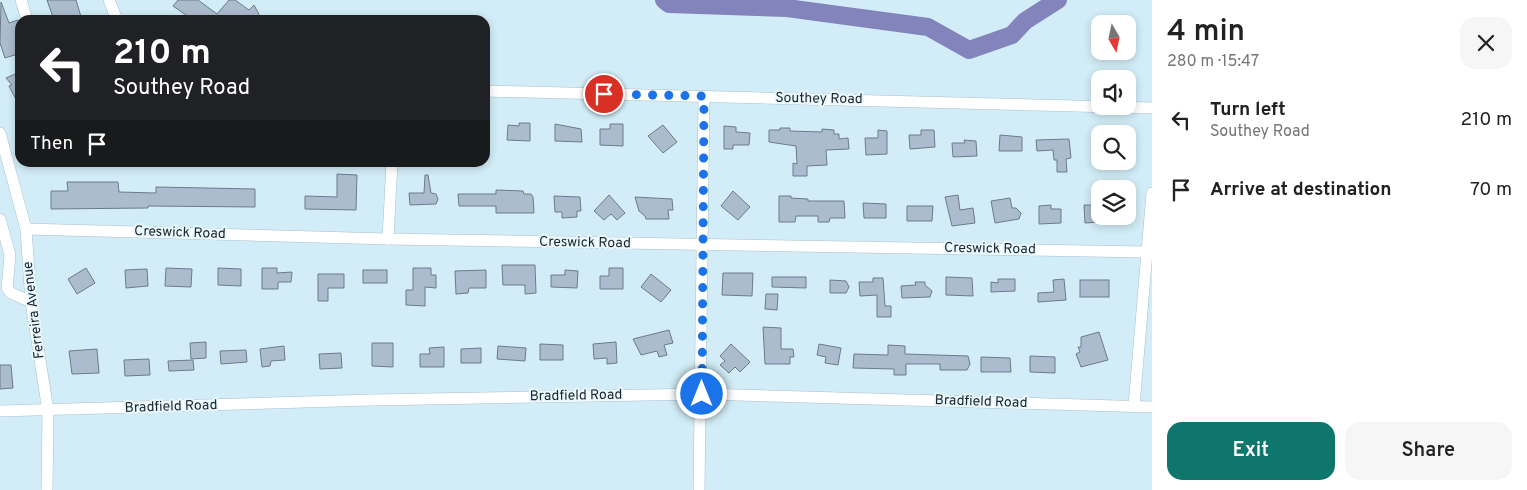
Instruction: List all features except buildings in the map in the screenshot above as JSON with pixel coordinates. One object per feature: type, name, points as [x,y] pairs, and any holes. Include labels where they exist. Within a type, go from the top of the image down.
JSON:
[{"type":"street","points":[[21,0],[26,15]]},
{"type":"street","points":[[109,0],[115,15]]},
{"type":"street","name":"Southey Road","points":[[490,91],[1152,108]]},
{"type":"street","points":[[700,490],[704,96]]},
{"type":"street","name":"Ferreira Avenue","points":[[0,133],[26,229],[31,302],[48,411],[47,490]]},
{"type":"street","points":[[0,174],[10,166]]},
{"type":"street","points":[[388,240],[392,167]]},
{"type":"street","points":[[1134,406],[1145,252],[1152,193]]},
{"type":"street","points":[[0,219],[10,255],[8,288],[10,293],[31,302]]},
{"type":"street","name":"Creswick Road","points":[[26,229],[388,240],[1145,252]]},
{"type":"street","name":"Bradfield Road","points":[[0,411],[372,400],[702,394],[1152,407]]},
{"type":"waterway","points":[[664,0],[669,4],[787,8],[928,27],[969,50],[1012,35],[1025,21],[1058,0]]},
{"type":"route","points":[[604,94],[704,96],[702,394]]}]
